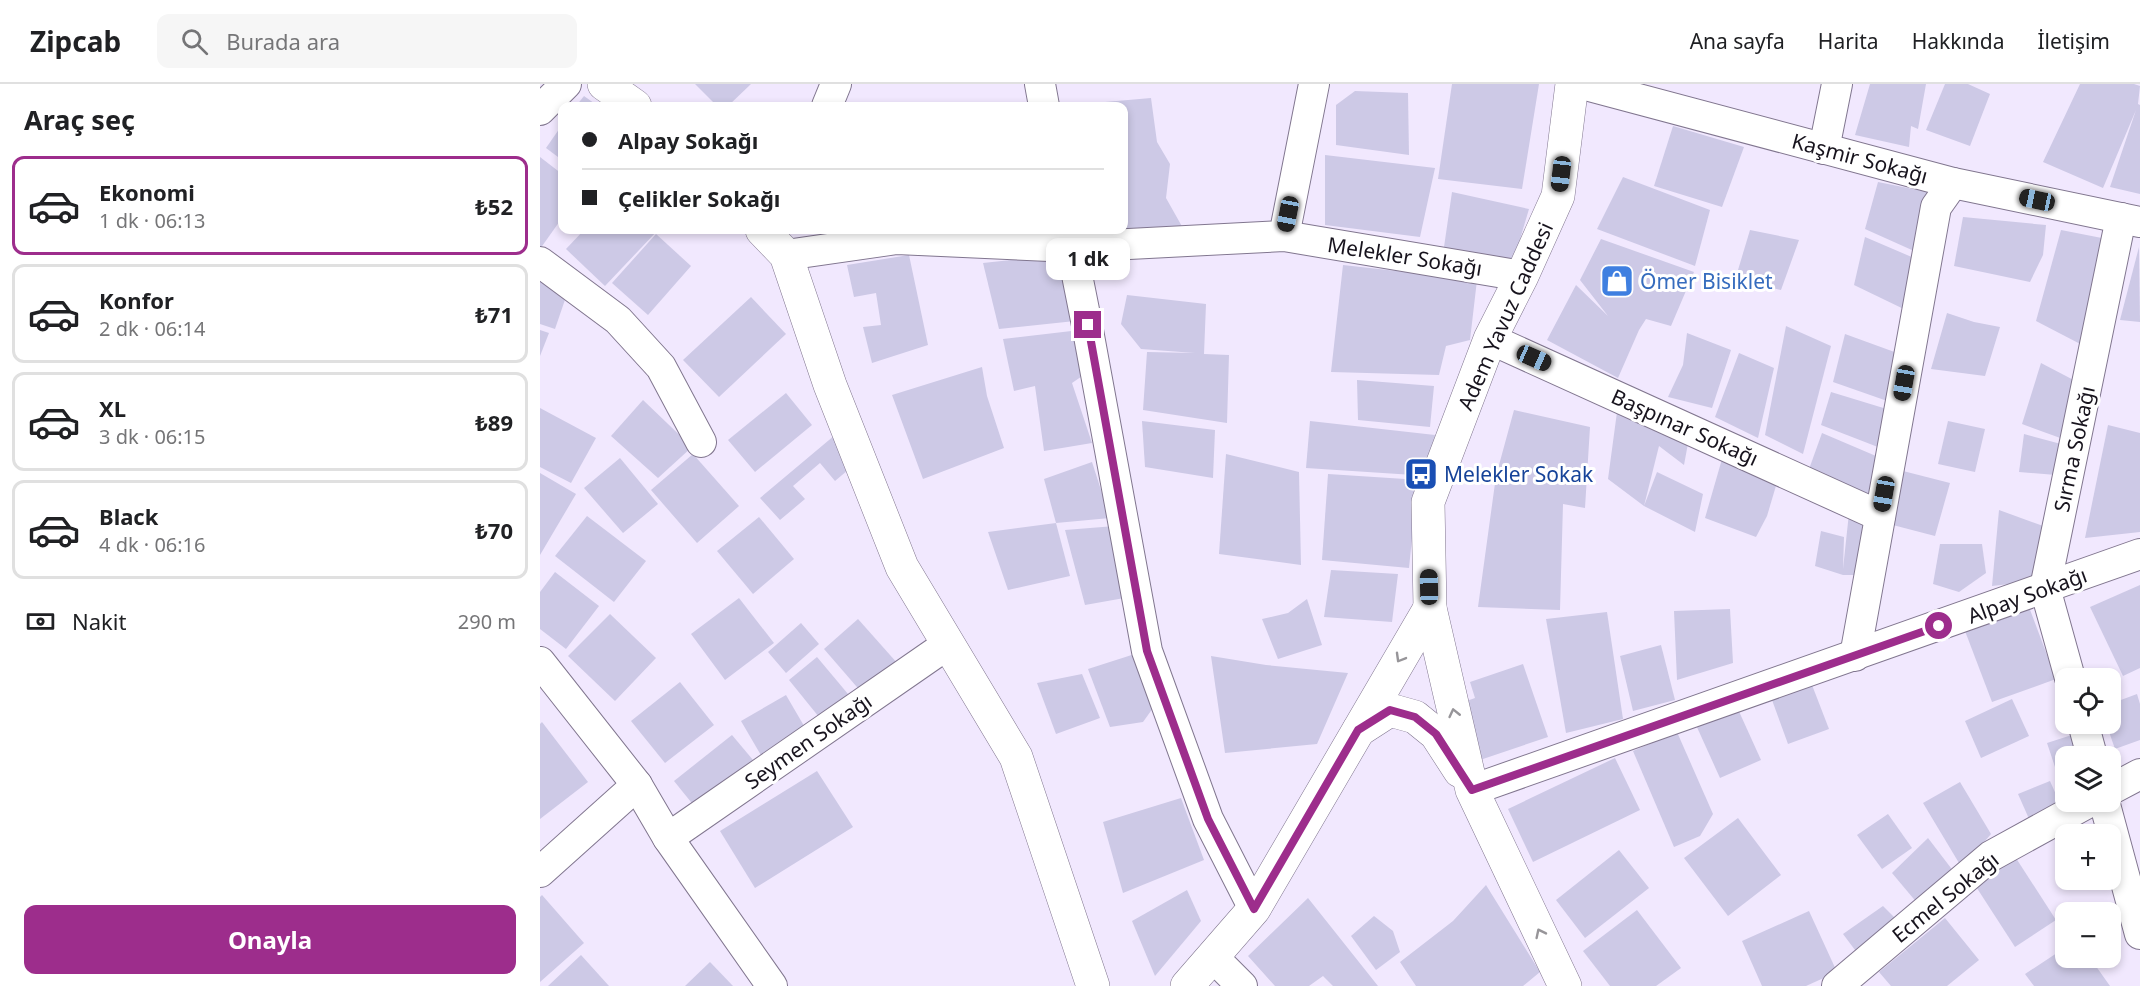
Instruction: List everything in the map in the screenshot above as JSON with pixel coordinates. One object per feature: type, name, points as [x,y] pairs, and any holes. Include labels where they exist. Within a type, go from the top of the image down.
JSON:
[{"type":"main road","points":[[604,84],[629,102]]},
{"type":"main road","name":"Adem Yavuz Caddesi","points":[[1565,986],[1472,790],[1430,608],[1428,502],[1490,339],[1522,276],[1558,196],[1572,84]]},
{"type":"main road","points":[[766,234],[786,255],[830,385],[902,567],[1016,756],[1093,986]]},
{"type":"main road","points":[[1187,986],[1254,909],[1430,608]]},
{"type":"main road","points":[[1358,730],[1390,710],[1415,717],[1436,734],[1472,790]]},
{"type":"street","points":[[540,110],[566,84]]},
{"type":"street","points":[[829,102],[836,84]]},
{"type":"street","points":[[1040,84],[1043,102]]},
{"type":"street","points":[[1284,236],[1314,84]]},
{"type":"street","name":"Kaşmir Sokağı","points":[[1582,84],[1953,183],[2131,220]]},
{"type":"street","points":[[1824,148],[1837,84]]},
{"type":"street","points":[[1855,656],[1936,207],[1953,183]]},
{"type":"street","name":"Sırma Sokağı","points":[[2067,668],[2045,588],[2131,220]]},
{"type":"street","name":"Melekler Sokağı","points":[[786,255],[897,239],[1284,236],[1522,276]]},
{"type":"street","points":[[1069,238],[1088,325],[1147,651],[1208,819],[1254,909]]},
{"type":"street","points":[[540,262],[618,320],[661,367],[701,442]]},
{"type":"street","name":"Başpınar Sokağı","points":[[1490,339],[1880,516]]},
{"type":"street","name":"Alpay Sokağı","points":[[1472,790],[2140,554]]},
{"type":"street","name":"Seymen Sokağı","points":[[668,838],[948,644]]},
{"type":"street","points":[[540,662],[637,785],[668,838],[772,986]]},
{"type":"street","points":[[2121,784],[2140,774]]},
{"type":"street","points":[[540,872],[637,785]]},
{"type":"street","name":"Ecmel Sokağı","points":[[1837,986],[1991,856],[2071,812]]},
{"type":"street","points":[[2107,812],[2140,934]]},
{"type":"street","points":[[1213,957],[1242,986]]},
{"type":"building","points":[[695,84],[751,84],[732,102],[713,102]]},
{"type":"building","points":[[1452,84],[1539,84],[1522,189],[1438,179]]},
{"type":"building","points":[[1870,84],[1926,84],[1918,129],[1911,126],[1909,147],[1855,135]]},
{"type":"building","points":[[1945,84],[1968,84],[1990,94],[1970,146],[1926,130]]},
{"type":"building","points":[[2080,84],[2140,86],[2138,104],[2140,105],[2140,194],[2110,187],[2136,110],[2103,188],[2043,162]]},
{"type":"building","points":[[1355,91],[1408,93],[1409,155],[1336,145],[1336,105]]},
{"type":"building","points":[[584,96],[592,102],[579,102]]},
{"type":"building","points":[[1151,98],[1157,142],[1170,164],[1166,198],[1184,230],[1128,234],[1128,102],[1105,102]]},
{"type":"building","points":[[1673,126],[1744,147],[1722,207],[1654,186]]},
{"type":"building","points":[[558,131],[558,157],[546,148]]},
{"type":"building","points":[[1325,155],[1435,168],[1420,237],[1325,225]]},
{"type":"building","points":[[540,157],[558,171],[558,224],[540,249]]},
{"type":"building","points":[[1623,177],[1710,210],[1695,266],[1597,229]]},
{"type":"building","points":[[1878,182],[1938,194],[1923,255],[1865,229]]},
{"type":"building","points":[[1452,192],[1529,209],[1510,273],[1444,247]]},
{"type":"building","points":[[1963,217],[2046,225],[2043,255],[2030,282],[1954,266]]},
{"type":"building","points":[[1750,230],[1799,240],[1781,290],[1735,280]]},
{"type":"building","points":[[2061,230],[2112,240],[2086,347],[2036,321]]},
{"type":"building","points":[[580,234],[654,234],[605,286],[566,249]]},
{"type":"building","points":[[656,234],[691,266],[648,315],[612,283]]},
{"type":"building","points":[[1865,237],[1921,261],[1912,313],[1854,285]]},
{"type":"building","points":[[1601,239],[1694,272],[1671,326],[1646,319],[1618,378],[1547,340],[1576,285],[1608,316],[1580,280]]},
{"type":"building","points":[[2139,247],[2140,322],[2120,320]]},
{"type":"building","points":[[909,255],[928,345],[872,363],[863,327],[881,325],[876,293],[854,297],[847,265]]},
{"type":"building","points":[[1060,255],[1075,321],[999,329],[983,263]]},
{"type":"building","points":[[1343,265],[1477,280],[1470,340],[1446,346],[1439,375],[1331,372]]},
{"type":"building","points":[[540,279],[569,288],[555,329],[540,324]]},
{"type":"building","points":[[1127,295],[1206,304],[1204,354],[1229,355],[1227,423],[1143,410],[1147,352],[1195,353],[1141,349],[1121,324]]},
{"type":"building","points":[[751,297],[786,334],[719,397],[683,360]]},
{"type":"building","points":[[1947,313],[1974,322],[2000,327],[1985,376],[1931,369]]},
{"type":"building","points":[[1786,326],[1831,346],[1803,454],[1765,435]]},
{"type":"building","points":[[540,330],[549,333],[540,356]]},
{"type":"building","points":[[1080,330],[1088,372],[1072,383],[1092,443],[1044,451],[1035,386],[1014,391],[1003,339]]},
{"type":"building","points":[[1687,333],[1731,350],[1712,408],[1668,397],[1683,365]]},
{"type":"building","points":[[1845,334],[1900,354],[1893,403],[1833,382]]},
{"type":"building","points":[[1739,353],[1774,368],[1758,438],[1715,417]]},
{"type":"building","points":[[2041,363],[2087,387],[2063,439],[2022,424]]},
{"type":"building","points":[[982,367],[987,396],[1004,448],[923,479],[892,395]]},
{"type":"building","points":[[1357,380],[1434,386],[1430,427],[1358,420]]},
{"type":"building","points":[[1831,392],[1890,410],[1883,449],[1821,425]]},
{"type":"building","points":[[786,393],[812,425],[755,472],[728,440]]},
{"type":"building","points":[[643,400],[692,447],[658,478],[611,436]]},
{"type":"building","points":[[540,408],[596,438],[571,483],[540,467]]},
{"type":"building","points":[[1514,410],[1590,427],[1585,508],[1563,504],[1560,610],[1478,607],[1496,476]]},
{"type":"building","points":[[1617,412],[1689,438],[1684,465],[1659,446],[1644,506],[1608,479]]},
{"type":"building","points":[[1142,421],[1215,430],[1213,478],[1145,467]]},
{"type":"building","points":[[1310,421],[1435,435],[1429,476],[1306,468]]},
{"type":"building","points":[[1948,421],[1985,429],[1975,472],[1938,464]]},
{"type":"building","points":[[2108,425],[2140,433],[2140,532],[2085,538]]},
{"type":"building","points":[[1822,433],[1883,459],[1876,498],[1808,472]]},
{"type":"building","points":[[2024,434],[2061,444],[2056,475],[2019,472]]},
{"type":"building","points":[[835,435],[848,470],[835,481],[820,463],[793,486],[805,499],[780,520],[760,498]]},
{"type":"building","points":[[693,454],[739,506],[697,543],[651,490]]},
{"type":"building","points":[[1226,454],[1299,472],[1301,565],[1219,554]]},
{"type":"building","points":[[620,458],[658,504],[623,533],[584,488]]},
{"type":"building","points":[[1722,459],[1778,479],[1767,516],[1756,537],[1705,518]]},
{"type":"building","points":[[1092,462],[1110,518],[1056,523],[1044,479]]},
{"type":"building","points":[[1903,471],[1950,483],[1935,536],[1889,524]]},
{"type":"building","points":[[1657,472],[1703,494],[1695,532],[1644,506]]},
{"type":"building","points":[[540,473],[576,494],[540,555]]},
{"type":"building","points":[[1328,474],[1405,479],[1417,489],[1409,568],[1322,560]]},
{"type":"building","points":[[1999,510],[2046,527],[2037,581],[1992,586]]},
{"type":"building","points":[[1849,513],[1873,522],[1861,575],[1843,575],[1815,566],[1821,531],[1844,537],[1843,569]]},
{"type":"building","points":[[587,516],[646,561],[614,602],[555,556]]},
{"type":"building","points":[[759,517],[794,559],[753,594],[717,551]]},
{"type":"building","points":[[1056,523],[1070,576],[1008,590],[988,532]]},
{"type":"building","points":[[1115,526],[1130,597],[1085,605],[1065,530]]},
{"type":"building","points":[[1940,544],[1982,544],[1986,573],[1959,592],[1933,584]]},
{"type":"building","points":[[1331,570],[1398,574],[1392,622],[1324,617]]},
{"type":"building","points":[[555,572],[599,606],[566,649],[540,629],[540,592]]},
{"type":"building","points":[[2140,585],[2140,668],[2123,676],[2090,607]]},
{"type":"building","points":[[739,598],[774,643],[725,680],[691,634]]},
{"type":"building","points":[[1307,599],[1322,645],[1278,659],[1262,619],[1288,613]]},
{"type":"building","points":[[2029,607],[2055,679],[1992,702],[1965,631]]},
{"type":"building","points":[[1730,609],[1733,663],[1677,680],[1674,611]]},
{"type":"building","points":[[1607,612],[1623,719],[1566,733],[1546,619]]},
{"type":"building","points":[[610,614],[656,658],[615,701],[568,656]]},
{"type":"building","points":[[858,619],[898,664],[863,694],[824,649]]},
{"type":"building","points":[[801,623],[819,644],[786,673],[768,652]]},
{"type":"building","points":[[1661,645],[1675,700],[1633,711],[1620,656]]},
{"type":"building","points":[[1141,652],[1158,701],[1143,722],[1110,727],[1088,669]]},
{"type":"building","points":[[1211,656],[1266,665],[1348,673],[1317,744],[1225,753]]},
{"type":"building","points":[[817,657],[848,694],[819,717],[789,680]]},
{"type":"building","points":[[1523,664],[1548,737],[1480,760],[1461,703],[1475,698],[1470,682]]},
{"type":"building","points":[[1082,674],[1100,718],[1056,734],[1037,683]]},
{"type":"building","points":[[680,682],[714,725],[665,763],[631,721]]},
{"type":"building","points":[[1812,685],[1829,729],[1788,744],[1772,700]]},
{"type":"building","points":[[2137,694],[2140,704],[2140,740],[2121,747],[2114,746],[2110,734],[2121,734],[2121,700]]},
{"type":"building","points":[[786,695],[807,731],[762,757],[741,721]]},
{"type":"building","points":[[2012,699],[2029,736],[1981,758],[1965,721]]},
{"type":"building","points":[[1737,707],[1761,760],[1720,778],[1696,725]]},
{"type":"building","points":[[542,722],[588,782],[540,819],[540,724]]},
{"type":"building","points":[[1677,732],[1713,814],[1700,836],[1674,847],[1633,751]]},
{"type":"building","points":[[2075,734],[2079,746],[2055,746],[2055,767],[2047,743]]},
{"type":"building","points":[[732,735],[753,760],[695,807],[674,781]]},
{"type":"building","points":[[1615,758],[1640,810],[1533,862],[1508,809]]},
{"type":"building","points":[[817,771],[853,827],[755,888],[720,831]]},
{"type":"building","points":[[2050,781],[2055,792],[2055,811],[2030,821],[2018,794]]},
{"type":"building","points":[[1960,782],[1991,834],[1962,868],[1923,803]]},
{"type":"building","points":[[1181,798],[1204,860],[1123,893],[1103,822]]},
{"type":"building","points":[[1888,814],[1912,848],[1882,869],[1857,835]]},
{"type":"building","points":[[1738,818],[1781,875],[1728,916],[1684,858]]},
{"type":"building","points":[[1928,838],[1954,872],[1918,904],[1892,873]]},
{"type":"building","points":[[1619,850],[1649,888],[1585,938],[1556,900]]},
{"type":"building","points":[[2014,855],[2055,921],[2015,947],[1973,882]]},
{"type":"building","points":[[1486,885],[1540,972],[1523,986],[1416,986],[1400,962],[1453,921]]},
{"type":"building","points":[[1187,890],[1201,921],[1155,976],[1132,921]]},
{"type":"building","points":[[542,895],[584,943],[540,982],[540,897]]},
{"type":"building","points":[[1308,898],[1378,986],[1333,986],[1323,976],[1309,986],[1275,986],[1248,956]]},
{"type":"building","points":[[1883,906],[1898,921],[1858,954],[1843,934]]},
{"type":"building","points":[[1637,910],[1681,968],[1656,986],[1610,986],[1583,951]]},
{"type":"building","points":[[1809,911],[1837,972],[1806,986],[1762,986],[1742,941]]},
{"type":"building","points":[[1374,916],[1393,931],[1400,952],[1376,970],[1351,936]]},
{"type":"building","points":[[1945,918],[1979,960],[1947,986],[1891,986],[1879,972]]},
{"type":"building","points":[[2055,954],[2055,968],[2097,968],[2110,986],[2034,986],[2025,974]]},
{"type":"building","points":[[581,955],[609,986],[548,986]]},
{"type":"building","points":[[710,962],[733,986],[685,986]]},
{"type":"place","name":"Ömer Bisiklet","points":[[1617,281]]},
{"type":"place","name":"Melekler Sokak","points":[[1421,474]]},
{"type":"route","points":[[1088,325],[1147,651],[1208,819],[1254,909],[1358,730],[1390,710],[1415,717],[1436,734],[1472,790],[1939,626]]}]
